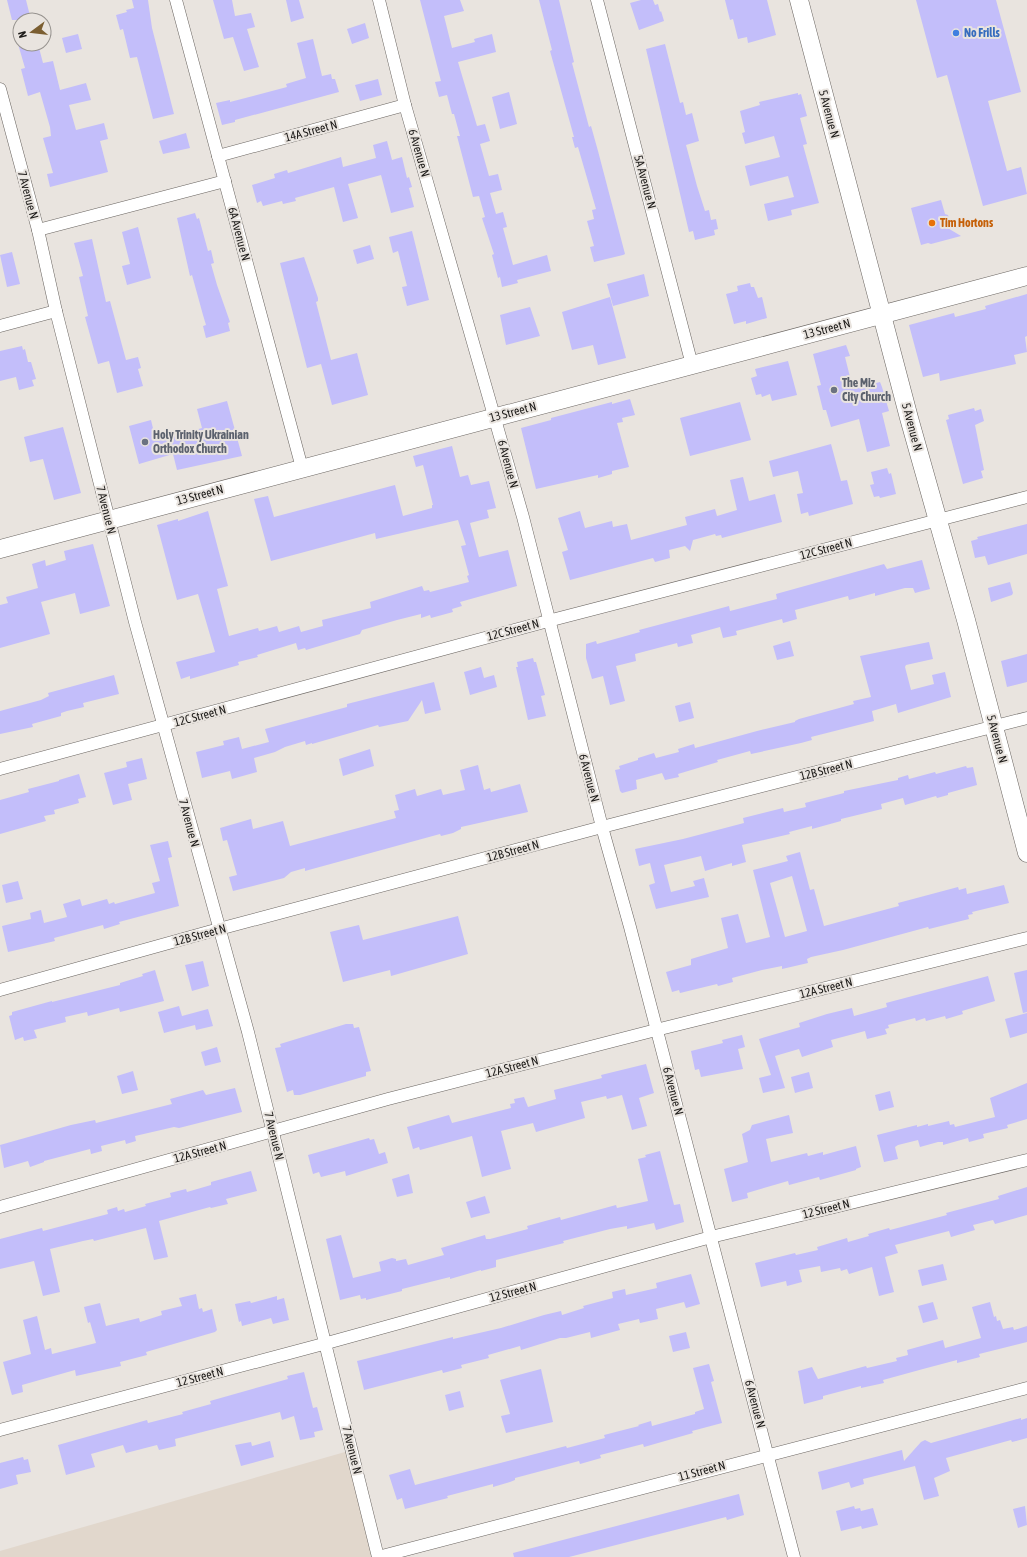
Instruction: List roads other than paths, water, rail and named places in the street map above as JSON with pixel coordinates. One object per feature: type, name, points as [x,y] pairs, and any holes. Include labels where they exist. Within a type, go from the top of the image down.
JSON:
[{"type":"street","name":"6A Avenue N","points":[[176,0],[302,468]]},
{"type":"street","name":"6 Avenue N","points":[[378,0],[405,105],[523,517],[548,621],[712,1237],[794,1557]]},
{"type":"street","name":"5A Avenue N","points":[[597,0],[692,365]]},
{"type":"street","name":"5 Avenue N","points":[[799,0],[1027,853]]},
{"type":"street","name":"7 Avenue N","points":[[0,89],[2,103],[38,230],[56,311],[108,520],[163,726],[248,1032],[327,1343],[378,1557]]},
{"type":"street","name":"14A Street N","points":[[218,156],[405,105]]},
{"type":"street","points":[[38,230],[225,181]]},
{"type":"street","name":"13 Street N","points":[[0,548],[1027,276]]},
{"type":"street","points":[[0,326],[56,311]]},
{"type":"street","name":"12C Street N","points":[[0,769],[548,621],[1027,497]]},
{"type":"street","name":"12B Street N","points":[[0,990],[219,929],[602,827],[1027,718]]},
{"type":"street","name":"12A Street N","points":[[0,1207],[388,1099],[656,1030],[1027,938]]},
{"type":"street","name":"12 Street N","points":[[0,1430],[327,1343],[712,1237],[1027,1160]]},
{"type":"street","name":"11 Street N","points":[[378,1557],[768,1454],[1027,1388]]},
{"type":"place","name":"No Frills","points":[[956,33]]},
{"type":"place","name":"Tim Hortons","points":[[932,223]]},
{"type":"place","name":"The Miz City Church","points":[[834,390]]},
{"type":"place","name":"Holy Trinity Ukrainian Orthodox Church","points":[[145,442]]}]
